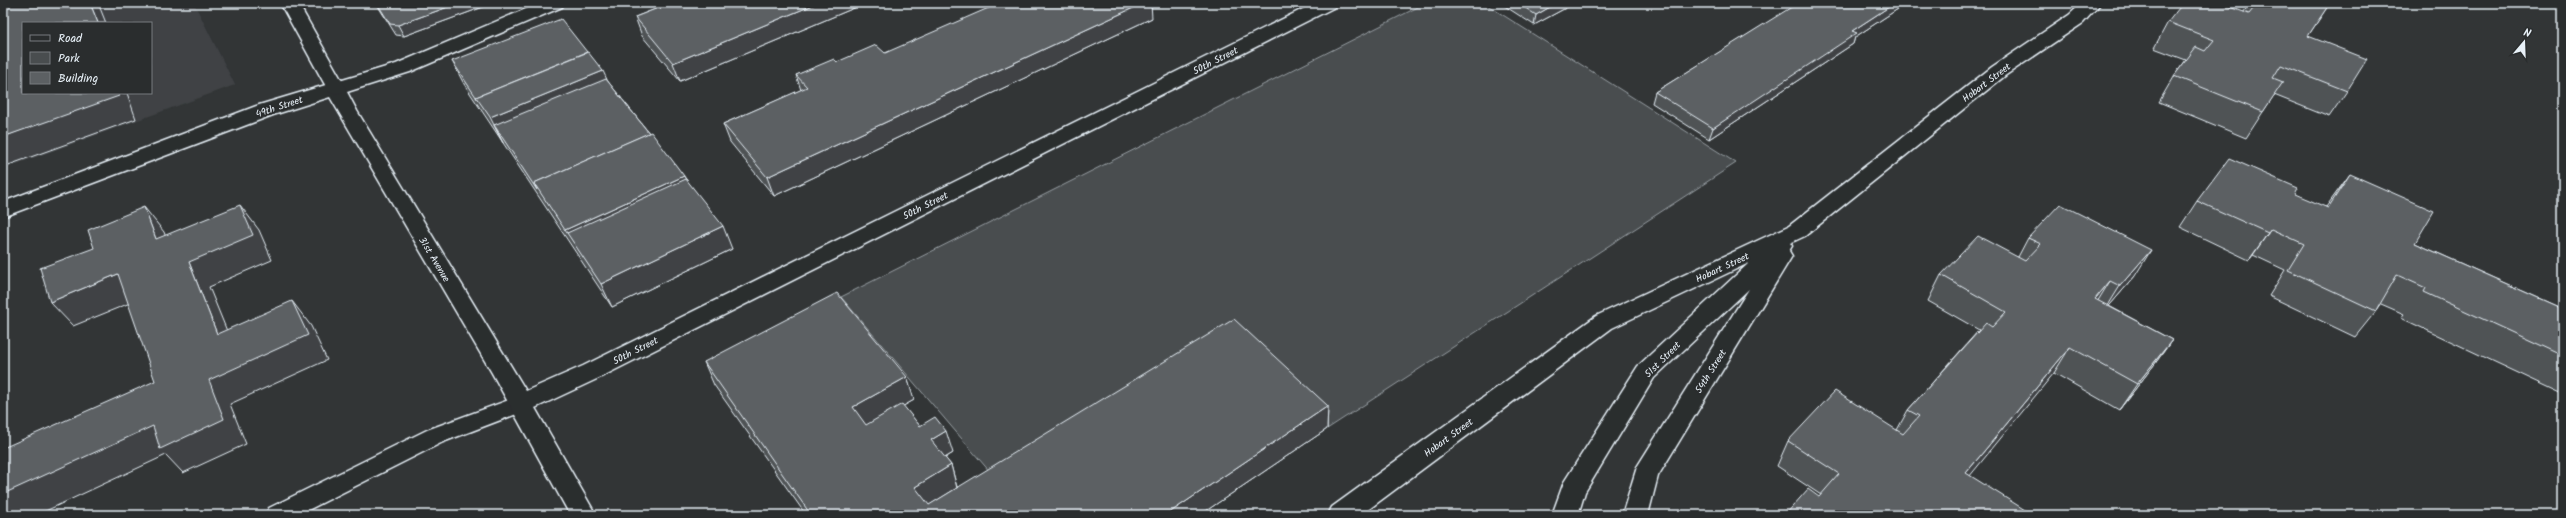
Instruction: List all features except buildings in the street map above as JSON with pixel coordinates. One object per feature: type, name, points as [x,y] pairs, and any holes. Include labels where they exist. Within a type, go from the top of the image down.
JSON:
[{"type":"street","name":"31st Avenue","points":[[289,3],[336,88],[347,112],[520,404],[583,515]]},
{"type":"street","name":"49th Street","points":[[3,210],[266,110],[403,68],[556,3]]},
{"type":"street","name":"50th Street","points":[[520,404],[598,369],[1329,3]]},
{"type":"street","name":"Hobart Street","points":[[1341,515],[1604,322],[1797,232],[1999,71],[2076,19],[2092,3]]},
{"type":"street","name":"51st Street","points":[[1565,515],[1573,489],[1646,372],[1797,232]]},
{"type":"street","name":"54th Street","points":[[1635,515],[1646,474],[1797,232]]},
{"type":"lane","points":[[277,515],[435,436],[520,404]]},
{"type":"shaded area","points":[[3,3],[194,3],[235,85],[3,169]]},
{"type":"green space","points":[[1426,3],[1484,3],[1736,163],[1327,429],[1235,342],[1002,486],[841,297]]}]
